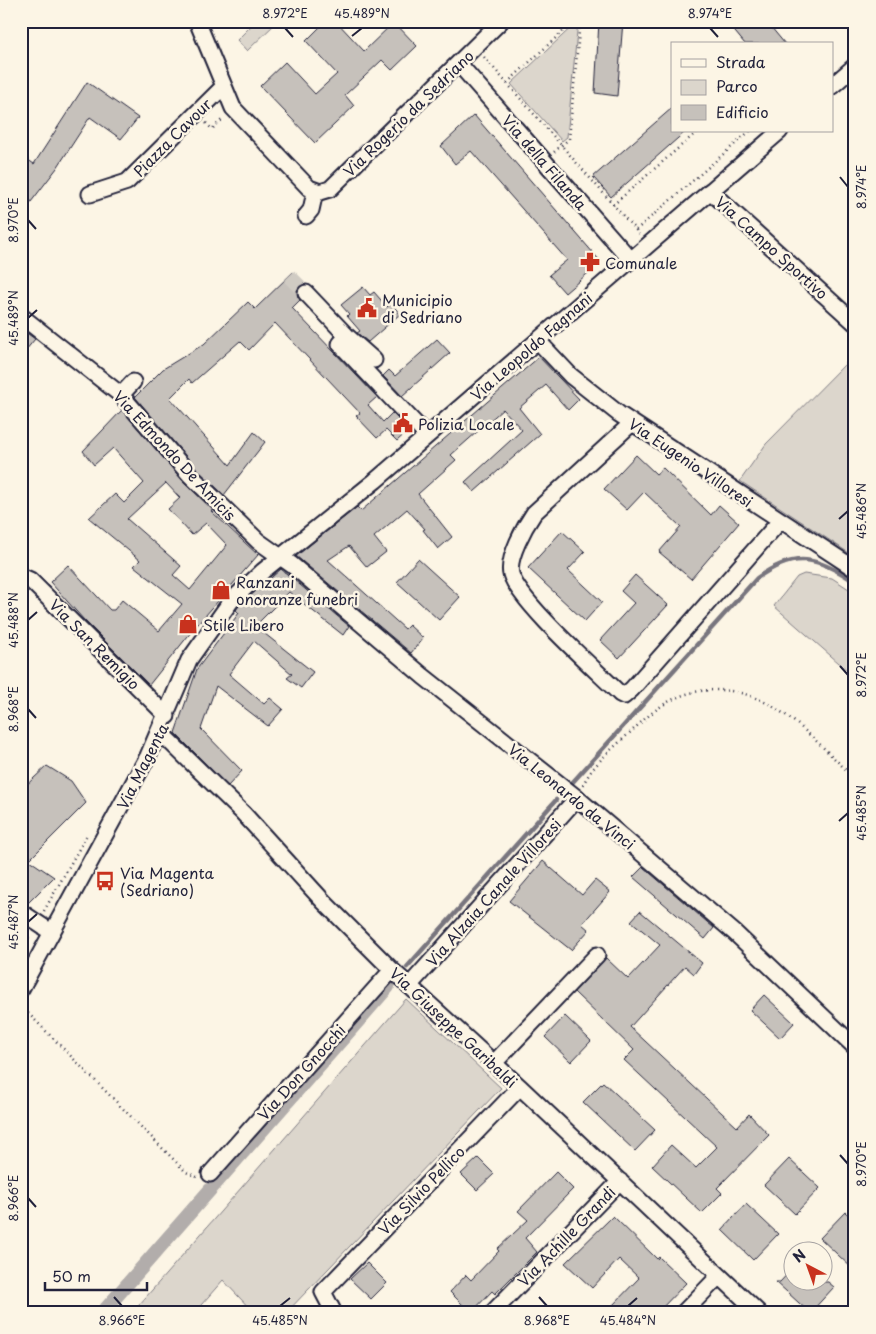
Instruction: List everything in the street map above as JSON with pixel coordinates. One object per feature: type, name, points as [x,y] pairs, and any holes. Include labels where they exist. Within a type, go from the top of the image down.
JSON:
[{"type":"street","points":[[197,21],[233,108],[312,190],[311,210],[306,216]]},
{"type":"street","name":"Via Rogerio da Sedriano","points":[[312,190],[326,192],[330,189],[501,21]]},
{"type":"street","name":"Via della Filanda","points":[[458,64],[631,260]]},
{"type":"street","points":[[834,84],[855,66]]},
{"type":"street","name":"Piazza Cavour","points":[[90,194],[127,182],[223,87]]},
{"type":"street","name":"Via Leopoldo Fagnani","points":[[280,558],[427,436],[779,132]]},
{"type":"street","name":"Via Campo Sportivo","points":[[710,191],[855,323]]},
{"type":"street","points":[[306,293],[347,336],[374,360]]},
{"type":"street","name":"Via Edmondo De Amicis","points":[[21,316],[121,395],[190,475],[258,541],[280,558]]},
{"type":"street","points":[[347,336],[340,344],[427,436]]},
{"type":"street","name":"Via Eugenio Villoresi","points":[[538,341],[571,376],[632,423],[855,569]]},
{"type":"street","points":[[121,395],[134,382]]},
{"type":"street","points":[[632,423],[534,513],[526,526],[511,567],[514,579],[529,603],[620,694],[624,696],[628,694],[780,521]]},
{"type":"street","name":"Via Magenta","points":[[21,989],[148,756],[167,716],[189,660],[231,601],[280,558]]},
{"type":"street","name":"Via Leonardo da Vinci","points":[[280,558],[292,565],[423,676],[577,798],[735,934],[855,1047]]},
{"type":"street","name":"Via San Remigio","points":[[21,576],[30,580],[146,702],[167,716]]},
{"type":"street","name":"Via Giuseppe Garibaldi","points":[[160,732],[244,813],[324,902],[392,970],[520,1087],[759,1313]]},
{"type":"street","name":"Via Alzaia Canale Villoresi","points":[[409,986],[577,798]]},
{"type":"street","points":[[21,912],[52,932]]},
{"type":"street","points":[[494,1063],[597,955]]},
{"type":"street","name":"Via Don Gnocchi","points":[[210,1174],[392,970]]},
{"type":"street","name":"Via Silvio Pellico","points":[[334,1313],[323,1292],[520,1087]]},
{"type":"street","name":"Via Achille Grandi","points":[[492,1313],[620,1182]]},
{"type":"street","points":[[683,1313],[719,1276]]},
{"type":"path","points":[[507,83],[574,21]]},
{"type":"path","points":[[544,161],[568,139],[580,21]]},
{"type":"path","points":[[475,47],[648,245]]},
{"type":"path","points":[[196,113],[212,129],[233,108]]},
{"type":"path","points":[[613,205],[697,132]]},
{"type":"path","points":[[635,231],[749,132]]},
{"type":"path","points":[[577,798],[592,770],[636,726],[664,705],[692,690],[742,691],[766,701],[787,716],[855,778]]},
{"type":"path","points":[[21,951],[91,829]]},
{"type":"path","points":[[21,1006],[186,1172],[198,1178],[210,1174]]},
{"type":"green space","points":[[256,21],[278,21],[247,51],[237,40]]},
{"type":"green space","points":[[578,21],[567,137],[562,141],[511,84]]},
{"type":"green space","points":[[855,354],[855,557],[740,481],[766,444]]},
{"type":"green space","points":[[804,574],[832,578],[855,593],[855,677],[774,606],[797,577]]},
{"type":"green space","points":[[406,999],[501,1088],[286,1313],[254,1313],[223,1280],[194,1313],[132,1313]]},
{"type":"building","points":[[326,21],[336,21],[364,51],[394,22],[417,46],[392,70],[382,60],[345,95],[354,106],[315,143],[260,86],[285,62],[315,94],[337,74],[306,41]]},
{"type":"building","points":[[599,21],[623,21],[617,96],[595,93]]},
{"type":"building","points":[[726,21],[766,21],[783,42],[743,42]]},
{"type":"building","points":[[87,82],[138,118],[121,139],[90,117],[57,168],[21,215],[21,155],[34,164]]},
{"type":"building","points":[[671,109],[671,132],[685,132],[611,197],[593,177]]},
{"type":"building","points":[[474,115],[601,262],[565,293],[549,275],[567,260],[471,151],[455,164],[441,146]]},
{"type":"building","points":[[293,272],[305,284],[297,290],[300,300],[292,308],[377,397],[368,405],[383,422],[392,413],[409,430],[397,441],[386,430],[377,438],[356,416],[360,413],[275,323],[249,350],[240,341],[192,383],[189,379],[170,398],[230,465],[254,432],[265,442],[224,495],[197,469],[135,397],[163,369],[204,344],[248,302],[255,309]]},
{"type":"building","points":[[363,287],[370,295],[374,292],[387,307],[391,303],[400,314],[368,342],[357,333],[360,331],[347,316],[349,314],[341,305]]},
{"type":"building","points":[[21,329],[35,339],[21,356]]},
{"type":"building","points":[[437,339],[450,353],[402,396],[383,376],[389,370],[395,376]]},
{"type":"building","points":[[539,357],[579,399],[568,410],[546,385],[519,408],[540,434],[474,492],[465,482],[522,430],[503,409],[451,455],[456,460],[418,494],[452,537],[438,549],[423,530],[425,529],[407,509],[374,537],[386,552],[367,567],[349,546],[328,560],[405,629],[409,625],[423,638],[411,653],[296,556],[357,507],[361,511]]},
{"type":"building","points":[[122,410],[183,481],[213,510],[211,511],[258,555],[192,631],[149,685],[84,620],[50,582],[68,565],[110,610],[114,610],[122,600],[159,631],[182,604],[134,566],[140,560],[89,518],[115,494],[124,503],[144,483],[113,448],[94,465],[83,451]],"holes":[[[166,483],[180,498],[168,509],[192,535],[206,523],[227,545],[190,590],[173,575],[181,566],[127,519]]]},
{"type":"building","points":[[636,455],[656,474],[663,468],[711,515],[719,505],[739,523],[691,579],[659,552],[681,527],[644,492],[627,510],[604,489]]},
{"type":"building","points":[[562,531],[585,552],[568,570],[602,602],[585,621],[528,568]]},
{"type":"building","points":[[418,559],[460,597],[439,620],[397,582]]},
{"type":"building","points":[[281,569],[349,626],[343,635],[289,592],[255,626],[313,672],[301,688],[287,678],[292,674],[254,641],[229,674],[264,704],[270,698],[283,709],[268,726],[216,686],[201,729],[242,771],[228,786],[175,733],[197,669],[239,613],[236,610],[238,607]]},
{"type":"building","points":[[635,575],[668,605],[619,658],[600,640],[634,603],[621,591]]},
{"type":"building","points":[[47,766],[71,781],[86,803],[29,860],[54,877],[27,904],[21,895],[21,790]]},
{"type":"building","points":[[543,861],[582,895],[595,880],[610,892],[582,924],[589,930],[571,950],[509,901]]},
{"type":"building","points":[[643,867],[714,928],[705,939],[633,877]]},
{"type":"building","points":[[640,911],[702,963],[694,974],[685,966],[630,1027],[737,1127],[749,1114],[769,1135],[717,1188],[722,1193],[702,1213],[652,1166],[671,1145],[696,1168],[717,1147],[624,1060],[634,1050],[574,992],[606,958],[628,979],[660,945],[631,921]]},
{"type":"building","points":[[764,995],[794,1023],[780,1038],[750,1010]]},
{"type":"building","points":[[565,1016],[591,1041],[571,1062],[545,1037]]},
{"type":"building","points":[[603,1082],[655,1130],[635,1151],[583,1102]]},
{"type":"building","points":[[478,1158],[494,1174],[477,1190],[461,1174]]},
{"type":"building","points":[[789,1159],[820,1188],[795,1214],[764,1185]]},
{"type":"building","points":[[556,1172],[573,1189],[525,1238],[537,1252],[495,1294],[492,1291],[471,1313],[450,1292],[466,1275],[471,1280],[499,1251],[497,1249],[528,1220],[518,1211]]},
{"type":"building","points":[[746,1204],[778,1234],[753,1260],[722,1230]]},
{"type":"building","points":[[845,1212],[855,1221],[855,1271],[834,1251],[834,1242],[824,1242],[820,1238]]},
{"type":"building","points":[[613,1216],[657,1259],[659,1257],[686,1283],[657,1313],[617,1313],[611,1307],[639,1278],[619,1259],[592,1288],[565,1263]]},
{"type":"building","points":[[367,1263],[387,1283],[371,1299],[350,1279]]},
{"type":"building","points":[[784,1278],[784,1289],[776,1282],[780,1282]]},
{"type":"building","points":[[787,1292],[829,1292],[810,1313]]},
{"type":"waterway","points":[[571,784],[757,578],[783,563],[806,560],[818,562],[855,582]]},
{"type":"waterway","points":[[407,967],[556,800]]},
{"type":"waterway","points":[[102,1313],[388,987]]},
{"type":"tunnel","points":[[289,276],[306,293]]},
{"type":"place","name":"Comunale","points":[[590,262]]},
{"type":"place","name":"Municipio di Sedriano","points":[[367,308]]},
{"type":"place","name":"Polizia Locale","points":[[403,423]]},
{"type":"place","name":"Ranzani onoranze funebri","points":[[221,590]]},
{"type":"place","name":"Stile Libero","points":[[188,624]]},
{"type":"place","name":"Via Magenta (Sedriano)","points":[[105,881]]}]
